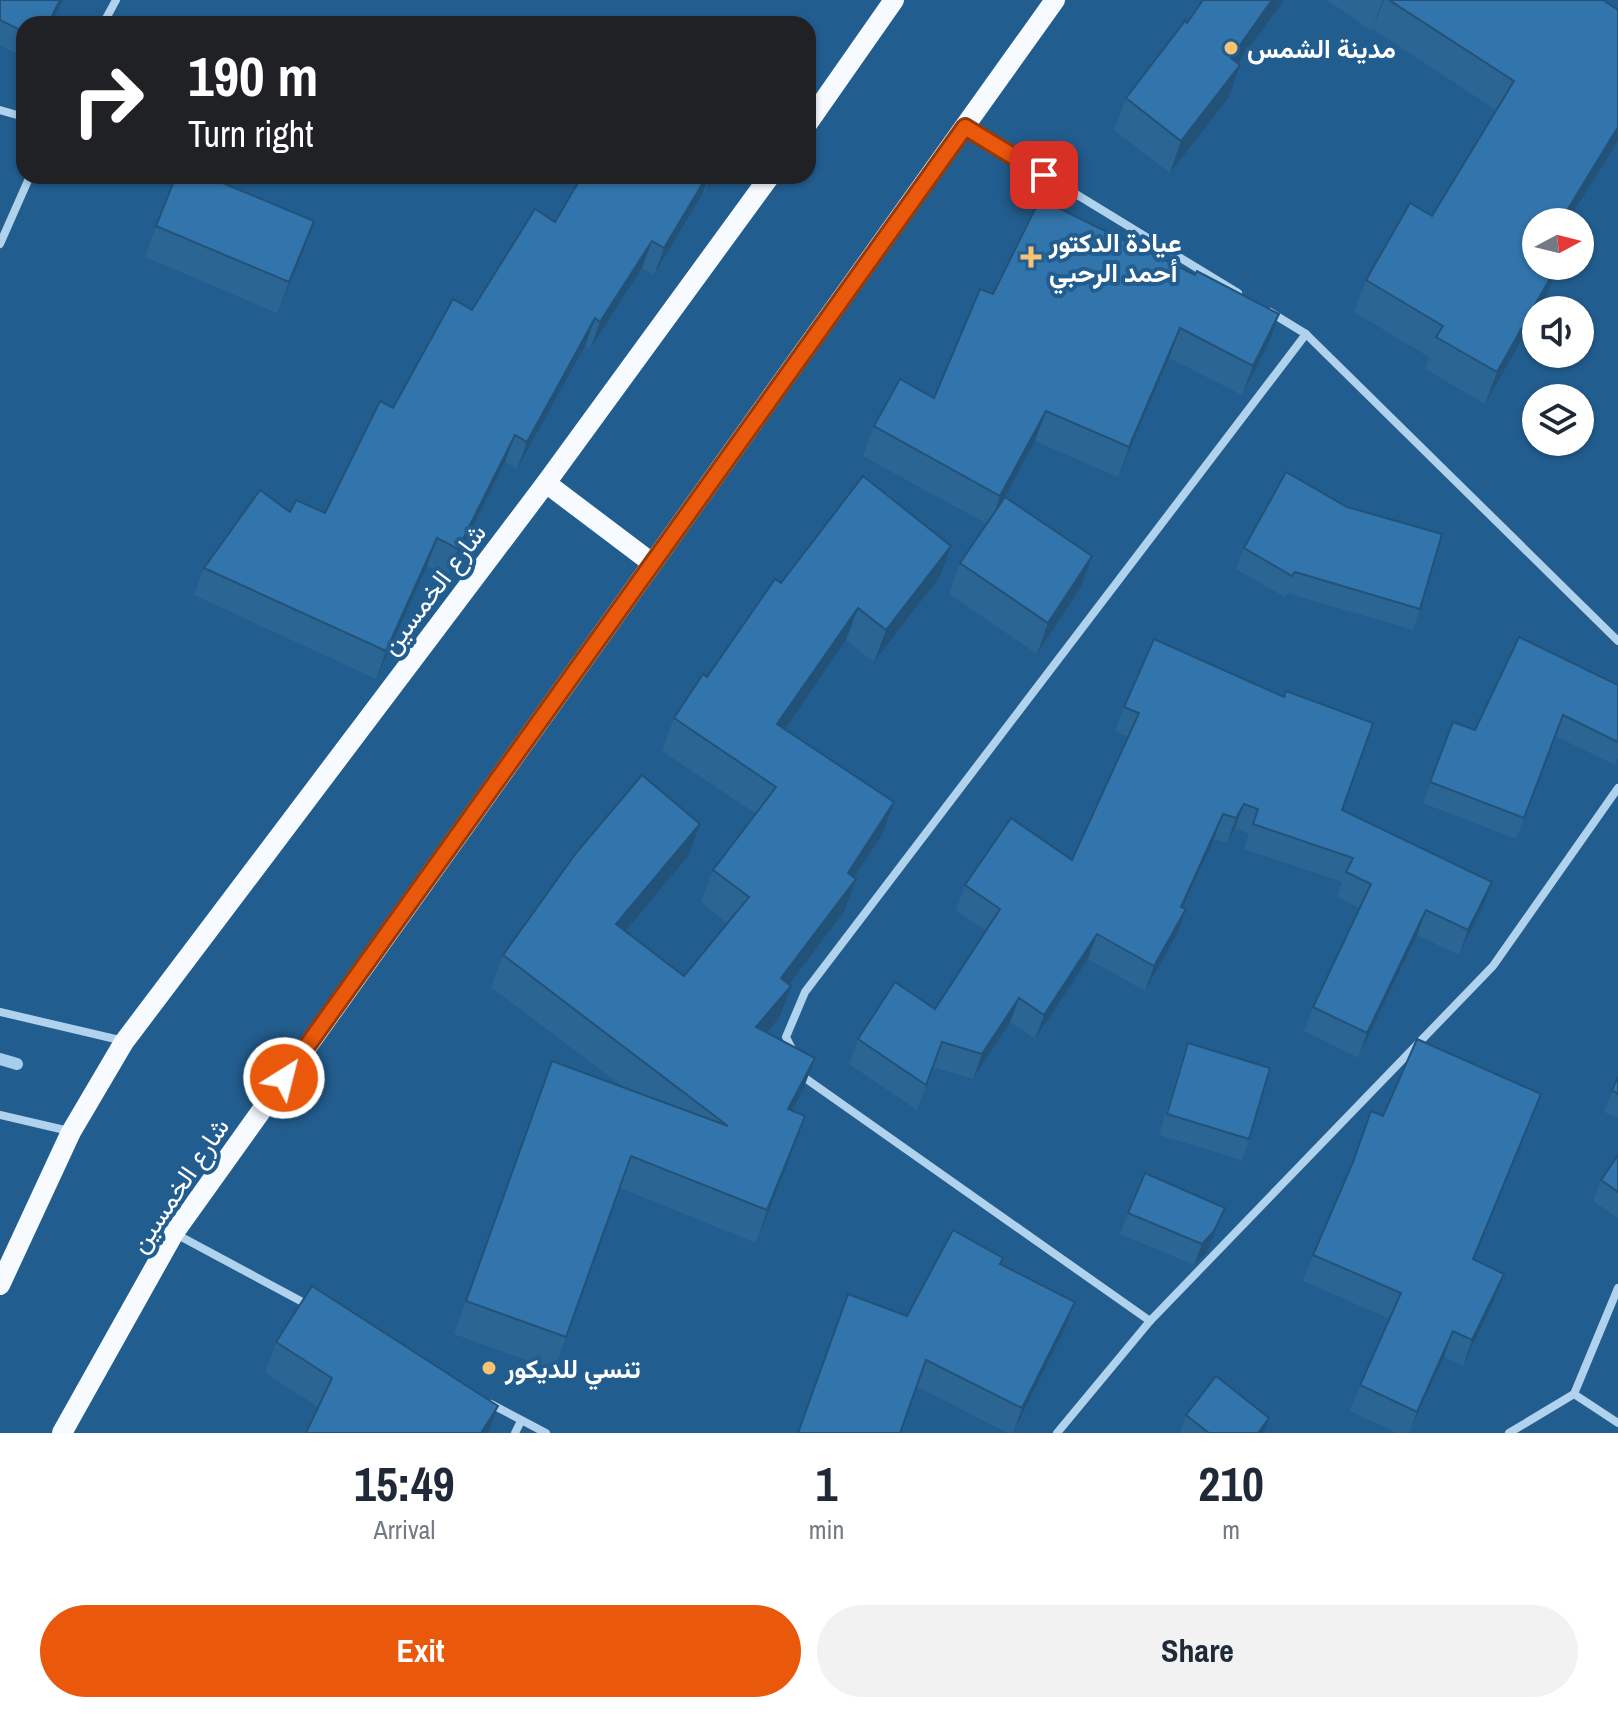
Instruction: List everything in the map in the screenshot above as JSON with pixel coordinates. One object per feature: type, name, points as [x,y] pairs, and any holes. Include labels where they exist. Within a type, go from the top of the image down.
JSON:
[{"type":"main road","points":[[816,112],[894,0]]},
{"type":"main road","name":"شارع الخمسين","points":[[62,1433],[174,1233],[1055,0]]},
{"type":"main road","name":"شارع الخمسين","points":[[0,1285],[71,1132],[124,1042],[546,483],[764,184]]},
{"type":"main road","points":[[546,483],[652,563]]},
{"type":"street","points":[[965,127],[1251,301]]},
{"type":"street","points":[[0,244],[26,184]]},
{"type":"street","points":[[1265,309],[1306,334],[1618,641]]},
{"type":"street","points":[[1150,1321],[805,1078],[786,1037],[805,992],[1306,334]]},
{"type":"street","points":[[1057,1433],[1150,1321],[1493,966],[1618,788]]},
{"type":"street","points":[[0,1012],[124,1042]]},
{"type":"street","points":[[0,1115],[71,1132]]},
{"type":"street","points":[[174,1233],[313,1308]]},
{"type":"street","points":[[1509,1433],[1574,1394],[1618,1288]]},
{"type":"street","points":[[1574,1394],[1618,1423]]},
{"type":"street","points":[[479,1398],[546,1433]]},
{"type":"street","points":[[515,1433],[521,1421]]},
{"type":"building","points":[[0,0],[60,0],[52,16],[16,16],[16,28],[0,20]]},
{"type":"building","points":[[1203,0],[1272,0],[1231,58],[1240,65],[1181,141],[1126,98]]},
{"type":"building","points":[[1389,0],[1603,0],[1618,10],[1618,127],[1569,208],[1522,208],[1522,280],[1549,280],[1540,296],[1522,296],[1522,328],[1497,372],[1436,337],[1443,326],[1366,280],[1410,203],[1432,216],[1514,81]]},
{"type":"building","points":[[173,184],[225,184],[314,221],[289,282],[156,226]]},
{"type":"building","points":[[577,184],[702,184],[664,248],[652,241],[600,322],[595,318],[527,442],[515,435],[458,549],[437,538],[386,651],[204,568],[260,490],[290,512],[296,500],[325,513],[380,401],[393,408],[453,299],[472,310],[535,209],[555,222]]},
{"type":"building","points":[[1040,199],[1195,275],[1197,271],[1279,314],[1253,366],[1180,328],[1129,447],[1046,411],[1000,496],[874,426],[900,379],[934,398],[980,289],[993,294]]},
{"type":"building","points":[[1286,472],[1347,507],[1442,534],[1420,609],[1295,572],[1292,576],[1244,548]]},
{"type":"building","points":[[863,476],[951,546],[886,630],[858,608],[777,724],[894,802],[848,873],[856,879],[781,978],[791,986],[756,1027],[815,1058],[788,1109],[805,1116],[767,1210],[631,1156],[566,1337],[466,1301],[552,1061],[728,1126],[503,955],[576,853],[642,775],[700,824],[616,924],[684,976],[749,897],[713,870],[776,787],[674,718],[703,674],[707,677],[775,579],[781,583]]},
{"type":"building","points":[[1005,497],[1092,556],[1048,623],[960,563]]},
{"type":"building","points":[[1519,637],[1618,685],[1618,742],[1563,715],[1524,818],[1430,782],[1453,722],[1475,730]]},
{"type":"building","points":[[1154,639],[1284,697],[1286,691],[1373,723],[1342,810],[1492,882],[1468,930],[1426,910],[1367,1033],[1313,1007],[1371,884],[1346,872],[1353,858],[1253,824],[1258,809],[1244,804],[1236,818],[1223,814],[1181,907],[1186,909],[1154,966],[1097,934],[1044,1015],[1019,998],[982,1054],[942,1042],[926,1085],[858,1039],[895,982],[935,1009],[1000,909],[965,885],[1011,818],[1072,860],[1139,713],[1124,707]]},
{"type":"building","points":[[1417,1039],[1541,1094],[1473,1259],[1504,1274],[1472,1340],[1453,1331],[1417,1412],[1360,1385],[1401,1293],[1313,1255],[1371,1111],[1383,1116]]},
{"type":"building","points":[[1188,1043],[1270,1068],[1249,1139],[1167,1114]]},
{"type":"building","points":[[1618,1077],[1618,1094],[1612,1090]]},
{"type":"building","points":[[1618,1155],[1618,1192],[1601,1180]]},
{"type":"building","points":[[1145,1173],[1225,1208],[1214,1231],[1202,1244],[1128,1213]]},
{"type":"building","points":[[953,1230],[1003,1258],[1000,1264],[1075,1302],[1022,1408],[926,1360],[900,1433],[798,1433],[848,1294],[907,1316]]},
{"type":"building","points":[[312,1286],[498,1406],[481,1433],[306,1433],[332,1378],[276,1342]]},
{"type":"building","points":[[1216,1376],[1269,1418],[1258,1433],[1209,1433],[1186,1415]]},
{"type":"waterway","points":[[0,1059],[17,1064]]},
{"type":"place","name":"مدينة الشمس","points":[[1231,48]]},
{"type":"place","name":"عيادة الدكتور أحمد الرحبي","points":[[1031,257]]},
{"type":"place","name":"تنسي للديكور","points":[[489,1368]]},
{"type":"route","points":[[284,1078],[965,127],[1044,175]]}]
